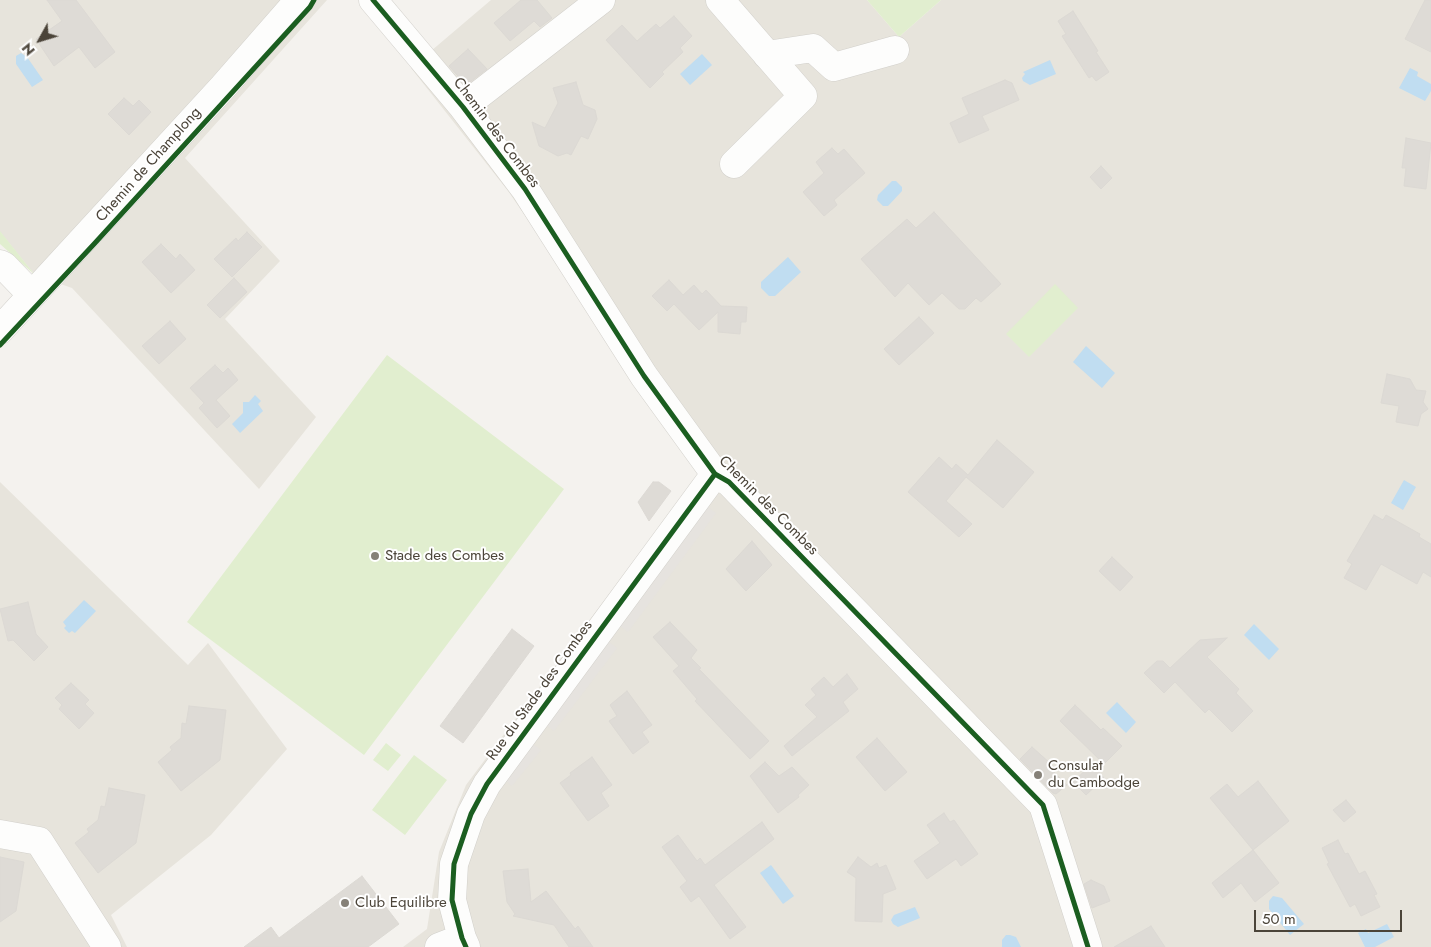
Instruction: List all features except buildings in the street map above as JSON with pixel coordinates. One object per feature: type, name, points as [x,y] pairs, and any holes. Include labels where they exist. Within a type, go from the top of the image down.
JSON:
[{"type":"street","name":"Chemin de Champlong","points":[[0,330],[223,87],[299,0]]},
{"type":"street","name":"Chemin des Combes","points":[[373,0],[463,106],[525,189],[644,376],[715,474],[729,482],[1043,805],[1088,947]]},
{"type":"street","points":[[463,106],[601,0]]},
{"type":"street","points":[[720,0],[803,96]]},
{"type":"street","points":[[767,55],[813,48],[834,67]]},
{"type":"street","points":[[734,164],[834,67],[895,50]]},
{"type":"street","points":[[0,264],[32,295]]},
{"type":"street","name":"Rue du Stade des Combes","points":[[455,944],[452,900],[454,864],[471,814],[487,784],[715,474]]},
{"type":"street","points":[[0,834],[39,841],[107,947]]},
{"type":"shaded area","points":[[0,0],[327,0],[185,158],[280,261],[225,319],[316,417],[259,489],[72,288],[35,275],[0,232]]},
{"type":"shaded area","points":[[491,0],[867,0],[899,37],[941,0],[1431,0],[1431,947],[403,947],[427,929],[439,852],[466,785],[701,471],[508,191],[411,68]]},
{"type":"shaded area","points":[[0,482],[188,665],[208,643],[287,749],[211,835],[111,915],[127,947],[0,947]]},
{"type":"shaded area","points":[[705,505],[716,513],[628,632],[616,623]]},
{"type":"shaded area","points":[[605,639],[617,648],[554,731],[542,722]]},
{"type":"shaded area","points":[[529,741],[541,750],[512,786],[501,777]]},
{"type":"green space","points":[[867,0],[941,0],[899,37]]},
{"type":"green space","points":[[0,231],[35,275],[0,244]]},
{"type":"green space","points":[[1055,284],[1078,308],[1029,357],[1006,334]]},
{"type":"green space","name":"Stade des Combes","points":[[387,355],[564,489],[364,755],[187,622]]},
{"type":"green space","points":[[386,743],[401,755],[388,771],[373,760]]},
{"type":"green space","points":[[414,755],[447,780],[405,835],[372,810]]},
{"type":"water","points":[[21,53],[27,57],[43,80],[32,87],[16,64],[16,56]]},
{"type":"water","points":[[702,54],[712,65],[690,85],[680,74]]},
{"type":"water","points":[[1050,60],[1056,74],[1030,85],[1023,81],[1022,78],[1025,74],[1023,72]]},
{"type":"water","points":[[1410,68],[1418,72],[1417,76],[1431,84],[1431,91],[1425,101],[1399,88]]},
{"type":"water","points":[[892,181],[896,181],[902,187],[902,191],[888,206],[883,206],[877,200],[878,195]]},
{"type":"water","points":[[788,257],[801,272],[775,296],[769,296],[761,288],[761,282]]},
{"type":"water","points":[[1086,346],[1115,373],[1102,388],[1073,362]]},
{"type":"water","points":[[255,395],[261,401],[258,404],[263,411],[240,433],[232,424],[243,413],[243,402],[249,402]]},
{"type":"water","points":[[1404,480],[1416,487],[1403,510],[1391,503]]},
{"type":"water","points":[[84,600],[96,611],[75,633],[72,631],[69,633],[64,628],[66,626],[63,622]]},
{"type":"water","points":[[1254,624],[1279,649],[1269,660],[1244,635]]},
{"type":"water","points":[[1117,702],[1136,722],[1126,733],[1106,713]]},
{"type":"water","points":[[771,865],[794,896],[783,904],[760,873]]},
{"type":"water","points":[[1273,896],[1282,898],[1304,924],[1290,935],[1269,909],[1269,901]]},
{"type":"water","points":[[915,907],[920,918],[898,927],[893,924],[891,920],[894,915]]},
{"type":"water","points":[[1387,924],[1394,937],[1375,947],[1365,947],[1358,933],[1366,929],[1368,933]]},
{"type":"water","points":[[1006,935],[1016,937],[1021,947],[1002,947],[1002,940]]},
{"type":"cycle path","points":[[0,345],[310,7],[314,0]]},
{"type":"cycle path","points":[[373,0],[463,107],[525,189],[644,376],[715,474],[729,482],[1043,805],[1088,947]]},
{"type":"cycle path","points":[[466,947],[452,900],[454,864],[471,814],[487,784],[715,474]]},
{"type":"place","name":"Stade des Combes","points":[[375,556]]},
{"type":"place","name":"Consulat du Cambodge","points":[[1038,775]]},
{"type":"place","name":"Club Equilibre","points":[[345,903]]}]
